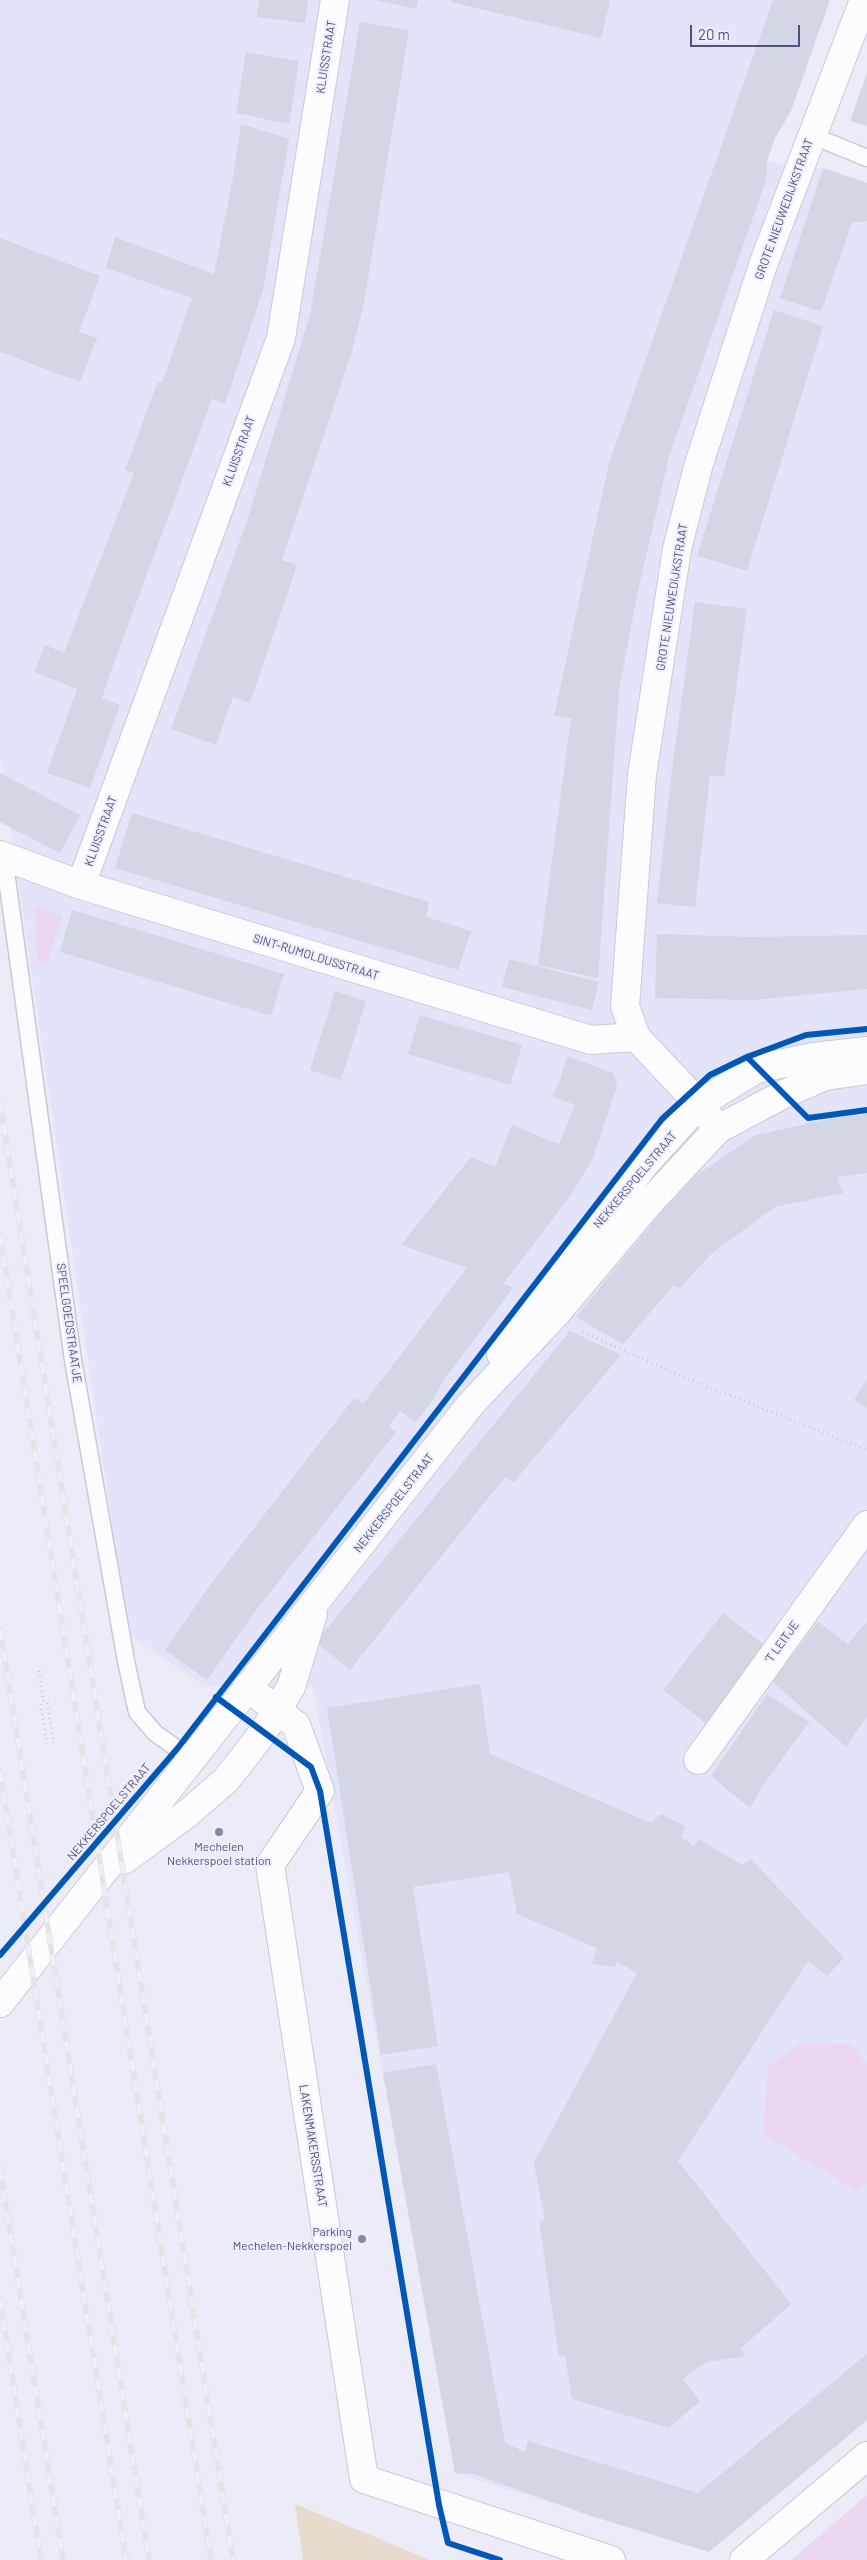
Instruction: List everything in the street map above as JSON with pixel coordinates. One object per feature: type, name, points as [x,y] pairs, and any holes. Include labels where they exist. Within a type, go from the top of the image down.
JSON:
[{"type":"main road","name":"KLUISSTRAAT","points":[[81,885],[281,338],[335,0]]},
{"type":"main road","name":"GROTE NIEUWEDIJKSTRAAT","points":[[718,1129],[699,1104],[636,1037],[625,1006],[642,775],[677,549],[698,467],[764,262],[864,0]]},
{"type":"main road","name":"SINT-RUMOLDUSSTRAAT","points":[[2,856],[81,885],[591,1040],[636,1037]]},
{"type":"main road","name":"NEKKERSPOELSTRAAT","points":[[470,1405],[512,1335],[644,1165],[699,1104],[756,1069],[813,1057],[867,1051]]},
{"type":"main road","name":"NEKKERSPOELSTRAAT","points":[[0,2003],[193,1760],[247,1687],[470,1405],[553,1317],[648,1203],[718,1129],[784,1094],[825,1076],[867,1070]]},
{"type":"main road","name":"'T LEITJE","points":[[698,1760],[867,1525]]},
{"type":"main road","name":"NEKKERSPOELSTRAAT","points":[[97,1880],[188,1814],[226,1780],[278,1709],[291,1687],[317,1600]]},
{"type":"main road","name":"LAKENMAKERSSTRAAT","points":[[247,1687],[278,1709],[296,1725],[320,1791],[270,1865],[364,2479],[611,2560]]},
{"type":"main road","points":[[744,2560],[867,2456]]},
{"type":"lane","points":[[811,135],[867,158]]},
{"type":"lane","name":"SPEELGOEDSTRAATJE","points":[[2,856],[73,1360],[126,1661],[137,1712],[155,1733],[193,1760]]},
{"type":"path","points":[[553,1317],[643,1361],[867,1450]]},
{"type":"path","points":[[38,1671],[54,1744]]},
{"type":"path","points":[[44,1703],[47,1744]]},
{"type":"shaded area","points":[[0,0],[823,0],[767,161],[832,171],[867,183],[867,2418],[709,2552],[455,2473],[313,1687],[204,1686],[128,1634],[0,757]]},
{"type":"shaded area","points":[[35,906],[62,917],[46,966],[37,962]]},
{"type":"shaded area","points":[[802,2043],[851,2044],[867,2065],[867,2183],[857,2191],[763,2134],[768,2066]]},
{"type":"shaded area","points":[[867,2495],[867,2560],[791,2560]]},
{"type":"shaded area","points":[[295,2504],[358,2530],[430,2560],[303,2560]]},
{"type":"building","points":[[259,0],[308,0],[305,23],[257,17]]},
{"type":"building","points":[[375,0],[418,0],[416,9]]},
{"type":"building","points":[[452,0],[610,1],[601,38],[451,2]]},
{"type":"building","points":[[773,0],[830,0],[791,111],[775,138],[767,161],[766,180],[669,457],[637,595],[619,691],[598,978],[538,965],[571,718],[554,716],[609,463]]},
{"type":"building","points":[[360,22],[409,30],[364,303],[352,351],[282,560],[297,565],[250,703],[233,697],[216,745],[171,729],[247,521],[310,315]]},
{"type":"building","points":[[246,52],[299,61],[289,124],[236,113]]},
{"type":"building","points":[[867,73],[867,126],[850,121]]},
{"type":"building","points":[[241,124],[289,139],[263,290],[225,404],[212,399],[111,671],[102,698],[120,705],[90,788],[47,773],[77,689],[34,672],[45,645],[64,653],[134,473],[125,470],[158,381],[162,383],[192,298],[106,268],[115,237],[214,274],[234,172]]},
{"type":"building","points":[[823,168],[867,183],[867,221],[852,223],[821,312],[780,298]]},
{"type":"building","points":[[0,238],[100,276],[79,332],[97,338],[80,382],[0,352]]},
{"type":"building","points":[[774,310],[823,326],[747,571],[697,556]]},
{"type":"building","points":[[695,602],[747,609],[724,777],[710,775],[695,907],[657,903],[672,769]]},
{"type":"building","points":[[0,773],[80,815],[60,853],[0,822]]},
{"type":"building","points":[[132,813],[429,902],[426,917],[471,931],[458,970],[115,868]]},
{"type":"building","points":[[72,910],[284,974],[271,1016],[60,952]]},
{"type":"building","points":[[657,934],[753,937],[867,935],[867,989],[753,1000],[655,998]]},
{"type":"building","points":[[509,959],[599,982],[592,1010],[502,987]]},
{"type":"building","points":[[335,991],[366,1001],[341,1080],[310,1070]]},
{"type":"building","points":[[420,1015],[522,1045],[510,1085],[408,1054]]},
{"type":"building","points":[[567,1056],[613,1073],[617,1086],[593,1158],[570,1196],[503,1284],[513,1288],[445,1378],[432,1401],[416,1422],[400,1411],[389,1426],[396,1432],[253,1614],[207,1680],[165,1650],[211,1584],[354,1398],[363,1404],[467,1268],[401,1245],[471,1157],[495,1167],[512,1125],[559,1144],[575,1105],[552,1096],[560,1080]]},
{"type":"building","points":[[867,1114],[867,1173],[837,1177],[843,1193],[775,1207],[711,1254],[680,1288],[674,1285],[623,1344],[576,1317],[664,1209],[694,1177],[756,1135],[830,1119]]},
{"type":"building","points":[[570,1331],[621,1355],[514,1482],[505,1477],[350,1670],[316,1642]]},
{"type":"building","points":[[867,1379],[867,1408],[854,1400]]},
{"type":"building","points":[[723,1613],[767,1647],[707,1724],[663,1690]]},
{"type":"building","points":[[867,1621],[867,1716],[846,1747],[772,1681],[818,1622],[848,1644]]},
{"type":"building","points":[[480,1684],[490,1754],[651,1823],[661,1814],[685,1826],[681,1837],[694,1846],[698,1839],[742,1865],[751,1859],[844,1958],[827,1976],[808,1961],[678,2161],[791,2304],[740,2349],[746,2356],[707,2362],[683,2379],[700,2401],[669,2428],[572,2399],[565,2356],[559,2357],[539,2221],[545,2220],[534,2163],[637,1973],[616,1961],[615,1967],[592,1964],[597,1948],[517,1914],[509,1872],[413,1887],[438,2046],[381,2055],[327,1708]]},
{"type":"building","points":[[767,1694],[809,1722],[764,1784],[750,1808],[711,1776]]},
{"type":"building","points":[[436,2064],[505,2443],[525,2452],[528,2441],[698,2493],[867,2354],[867,2420],[709,2552],[591,2516],[474,2474],[455,2473],[383,2073]]},
{"type":"railway","points":[[0,1102],[233,2560]]},
{"type":"railway","points":[[0,1234],[211,2560]]},
{"type":"railway","points":[[0,1629],[149,2560]]},
{"type":"railway","points":[[0,1771],[126,2560]]},
{"type":"railway","points":[[0,2169],[63,2560]]},
{"type":"railway","points":[[0,2298],[41,2560]]},
{"type":"cycle path","points":[[0,1955],[177,1749],[662,1119],[710,1075],[747,1057],[806,1035],[867,1029]]},
{"type":"cycle path","points":[[747,1057],[808,1118],[867,1110]]},
{"type":"cycle path","points":[[216,1697],[311,1767],[320,1791],[439,2505],[448,2543],[500,2560]]},
{"type":"place","name":"Mechelen Nekkerspoel station","points":[[219,1832]]},
{"type":"place","name":"Parking Mechelen-Nekkerspoel","points":[[362,2239]]}]
